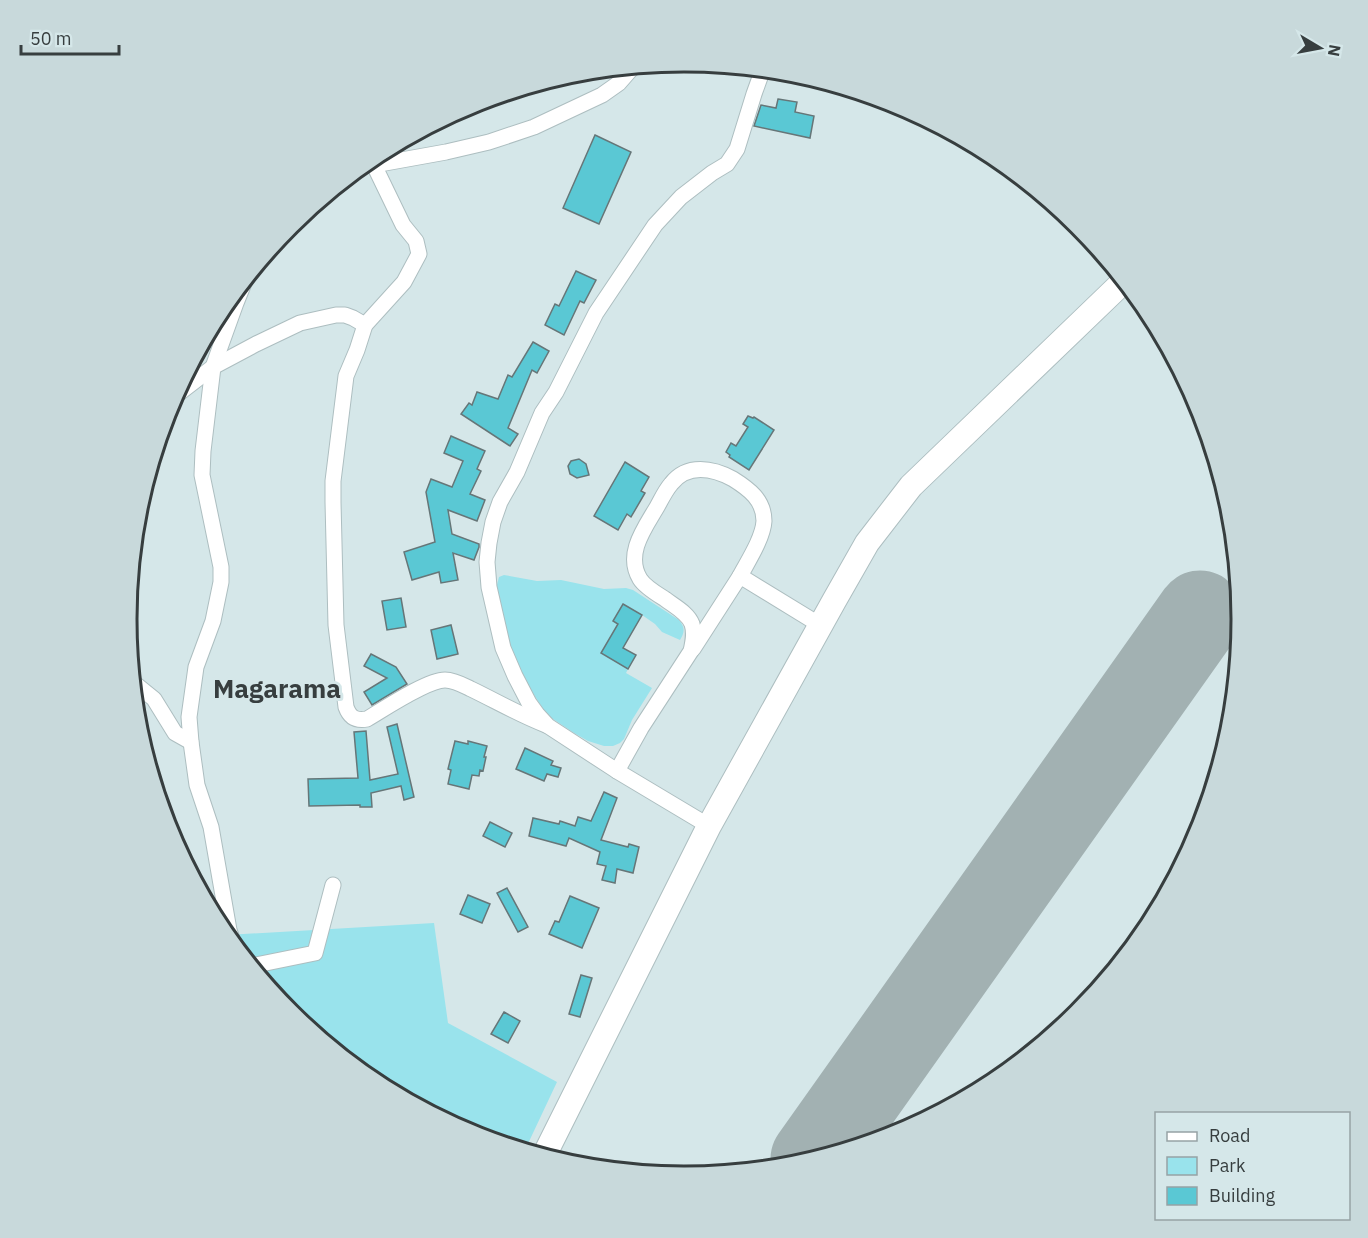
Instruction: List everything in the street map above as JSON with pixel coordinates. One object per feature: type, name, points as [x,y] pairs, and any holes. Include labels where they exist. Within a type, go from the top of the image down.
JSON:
[{"type":"main road","points":[[548,1148],[709,826],[867,543],[911,486],[1118,286]]},
{"type":"street","points":[[381,163],[489,142],[534,126],[602,94],[619,83],[626,76]]},
{"type":"street","points":[[548,726],[529,703],[503,648],[489,587],[487,562],[493,522],[500,502],[517,472],[542,413],[556,392],[596,313],[656,225],[681,197],[732,158],[760,78]]},
{"type":"street","points":[[370,171],[416,242],[419,254],[404,282],[365,325],[346,376],[333,481],[336,625],[348,714],[354,719],[367,719],[422,687],[436,681],[453,681],[548,726],[617,771],[709,826]]},
{"type":"street","points":[[227,920],[211,827],[197,785],[189,717],[196,667],[213,621],[221,582],[221,567],[202,475],[203,451],[213,367],[234,308]]},
{"type":"street","points":[[190,385],[213,367],[300,323],[345,315],[365,325]]},
{"type":"street","points":[[617,771],[641,728],[740,576],[761,534],[764,521],[756,496],[748,488],[724,474],[708,469],[695,469],[682,474],[672,483],[639,536],[635,548],[634,560],[641,582],[688,616],[693,626],[694,637],[691,651]]},
{"type":"street","points":[[740,576],[820,625]]},
{"type":"street","points":[[142,689],[154,699],[175,733],[191,742]]},
{"type":"street","points":[[260,964],[315,953],[333,885]]},
{"type":"green space","points":[[504,575],[537,581],[561,580],[604,589],[626,588],[633,590],[679,620],[684,630],[680,640],[662,632],[642,615],[613,621],[618,624],[601,653],[628,669],[626,673],[652,688],[620,743],[604,746],[588,741],[547,715],[514,664],[495,592],[499,577]]},
{"type":"green space","points":[[434,923],[448,1023],[557,1082],[528,1143],[442,1110],[380,1074],[351,1053],[297,1006],[237,934]]},
{"type":"building","points":[[778,99],[797,102],[795,112],[814,116],[810,138],[754,126],[761,105],[776,108]]},
{"type":"building","points":[[595,135],[631,152],[599,224],[563,208]]},
{"type":"building","points":[[576,271],[596,280],[584,303],[580,301],[564,335],[545,325],[555,304],[559,306]]},
{"type":"building","points":[[533,342],[549,351],[537,373],[532,370],[508,428],[518,434],[510,446],[461,414],[469,403],[472,405],[477,392],[498,399],[508,375],[512,377]]},
{"type":"building","points":[[748,416],[754,417],[774,430],[749,470],[729,457],[730,455],[726,452],[731,443],[736,446],[748,427],[743,424]]},
{"type":"building","points":[[451,436],[485,451],[477,469],[481,471],[470,494],[485,500],[477,521],[448,510],[452,534],[479,544],[479,547],[474,560],[453,553],[458,580],[441,583],[439,572],[412,580],[404,552],[435,542],[426,492],[431,479],[452,487],[463,461],[444,453]]},
{"type":"building","points":[[579,459],[586,464],[589,475],[577,478],[570,474],[568,466],[571,461]]},
{"type":"building","points":[[625,462],[649,477],[641,491],[645,493],[631,517],[627,514],[618,530],[594,516]]},
{"type":"building","points":[[401,598],[406,627],[387,630],[382,601]]},
{"type":"building","points":[[623,604],[642,615],[623,648],[636,655],[628,669],[601,653],[618,624],[613,621]]},
{"type":"building","points":[[451,625],[458,654],[437,659],[431,630]]},
{"type":"building","points":[[371,654],[396,667],[407,684],[372,705],[364,692],[387,678],[364,666]]},
{"type":"building","points":[[397,724],[414,797],[404,800],[401,786],[371,793],[372,807],[360,807],[360,805],[309,806],[308,779],[358,778],[354,732],[366,731],[370,780],[398,774],[387,727]]},
{"type":"building","points":[[455,741],[468,744],[468,741],[487,746],[483,771],[480,770],[479,776],[472,775],[469,789],[448,784],[451,770],[448,769]]},
{"type":"building","points":[[525,748],[553,761],[551,765],[561,768],[558,777],[547,774],[544,781],[516,769]]},
{"type":"building","points":[[604,792],[617,798],[601,840],[628,847],[629,844],[639,847],[633,873],[617,869],[615,883],[602,880],[606,866],[597,864],[600,852],[569,838],[566,846],[529,836],[533,818],[559,824],[560,821],[575,826],[578,817],[591,821]]},
{"type":"building","points":[[490,822],[512,833],[505,847],[483,836]]},
{"type":"building","points":[[507,888],[528,927],[518,932],[497,893]]},
{"type":"building","points":[[468,895],[490,904],[482,923],[460,914]]},
{"type":"building","points":[[570,896],[599,908],[582,948],[549,934],[555,921],[559,922]]},
{"type":"building","points":[[581,975],[592,978],[580,1017],[569,1014]]},
{"type":"building","points":[[504,1012],[520,1021],[508,1043],[491,1034]]},
{"type":"runway","points":[[822,1148],[1200,614]]},
{"type":"district","name":"Magarama","points":[[277,689]]}]
